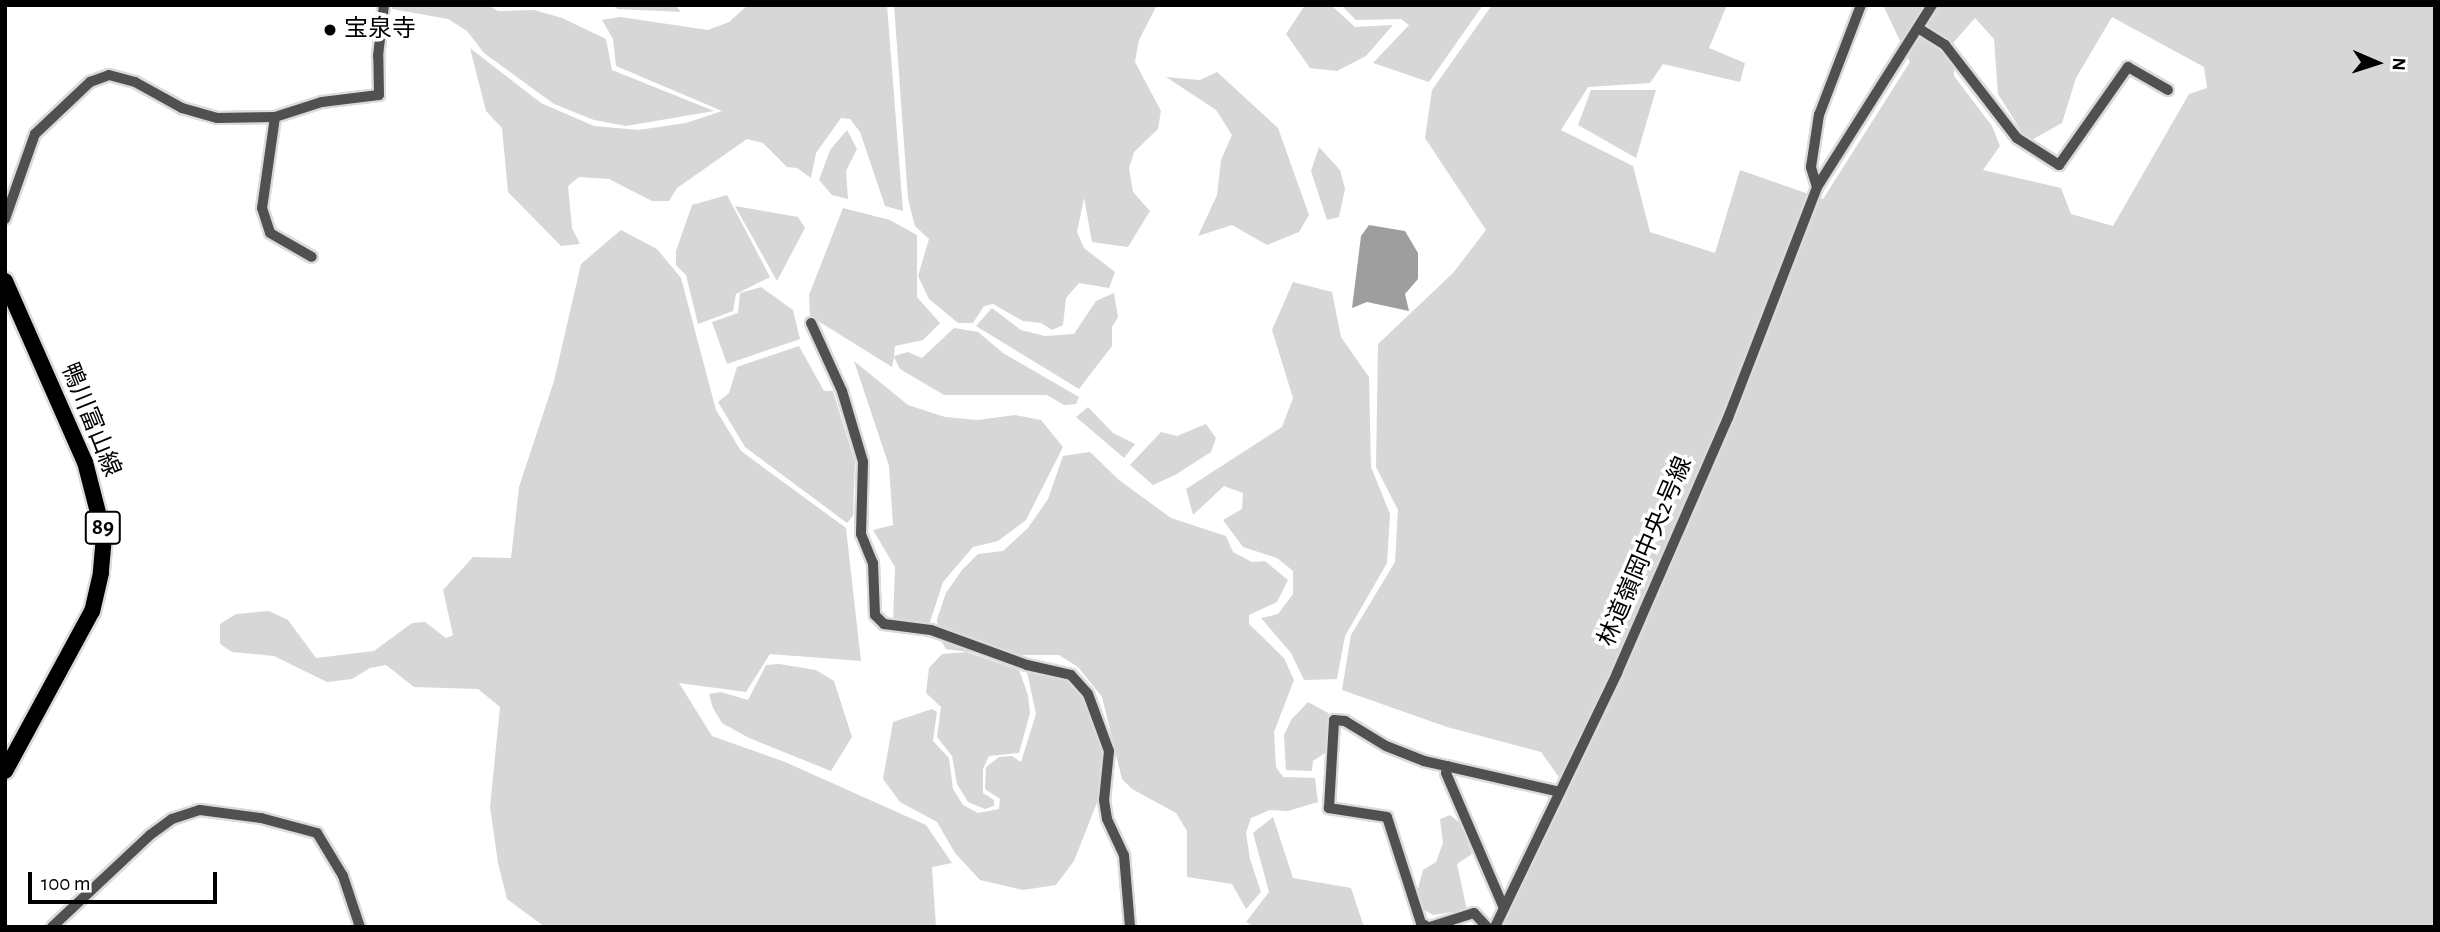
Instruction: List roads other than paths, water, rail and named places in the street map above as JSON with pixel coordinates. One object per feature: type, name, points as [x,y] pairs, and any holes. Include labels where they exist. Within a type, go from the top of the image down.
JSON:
[{"type":"main road","name":"鴨川富山線","points":[[5,281],[85,462],[104,536],[92,611],[5,771]]},
{"type":"street","points":[[5,219],[35,134],[90,82],[109,75],[135,82],[182,108],[217,118],[275,117],[305,106],[379,96],[378,56],[384,5]]},
{"type":"street","points":[[1818,187],[1811,167],[1819,115],[1861,5]]},
{"type":"street","name":"林道嶺岡中央2号線","points":[[1495,927],[1560,792],[1728,418],[1818,187],[1932,5]]},
{"type":"street","points":[[1918,28],[1945,45],[2017,138],[2059,165],[2128,67],[2168,90]]},
{"type":"street","points":[[275,117],[262,208],[270,233],[312,257]]},
{"type":"street","points":[[811,323],[842,391],[863,462],[860,534],[873,564],[875,615],[884,624],[931,630],[1027,665],[1071,674],[1088,694],[1109,751],[1104,800],[1107,819],[1124,855],[1130,927]]},
{"type":"street","points":[[1487,927],[1474,913],[1429,927],[1421,923],[1387,817],[1329,808],[1334,720],[1345,721],[1386,746],[1448,766],[1560,792]]},
{"type":"street","points":[[1448,766],[1446,773],[1504,908]]},
{"type":"street","points":[[52,927],[150,835],[172,819],[200,810],[261,818],[317,833],[343,876],[360,927]]},
{"type":"place","name":"宝泉寺","points":[[330,30]]}]
